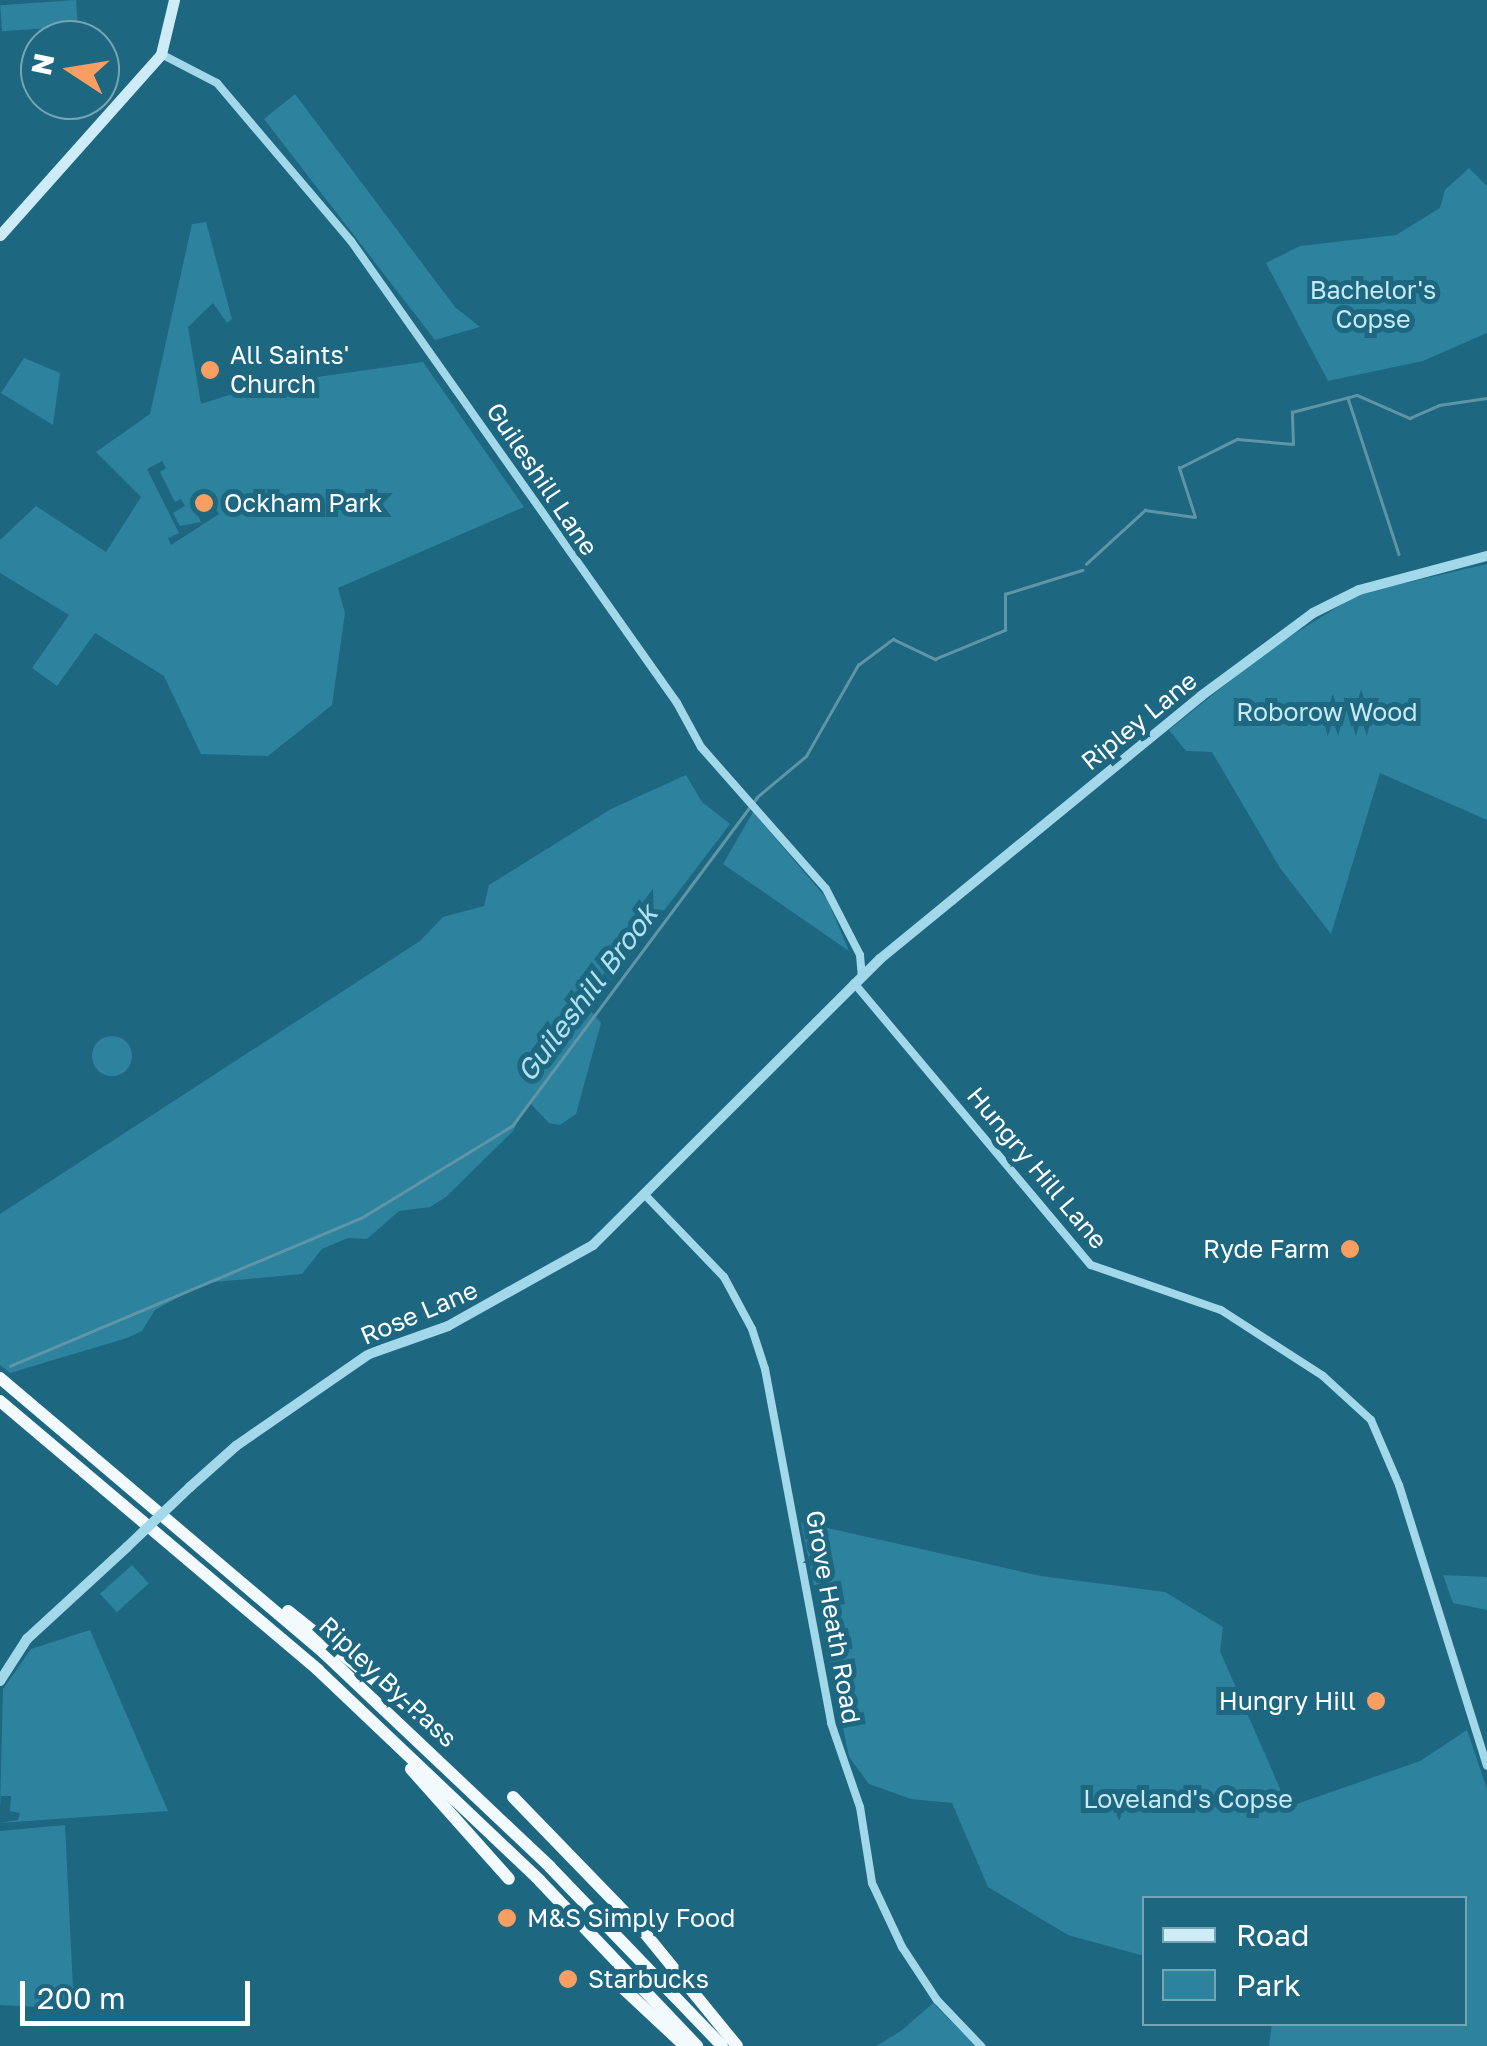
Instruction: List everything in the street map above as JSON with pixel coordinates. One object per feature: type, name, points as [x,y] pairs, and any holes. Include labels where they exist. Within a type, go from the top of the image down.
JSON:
[{"type":"highway","name":"Ripley By-Pass","points":[[0,1378],[233,1571],[550,1867],[722,2046]]},
{"type":"highway","name":"Ripley By-Pass","points":[[0,1401],[318,1670],[540,1882],[697,2046]]},
{"type":"highway","points":[[233,1571],[418,1714]]},
{"type":"highway","points":[[318,1670],[509,1879]]},
{"type":"highway","points":[[513,1797],[644,1932],[737,2046]]},
{"type":"highway","points":[[609,1976],[685,2046]]},
{"type":"main road","points":[[0,235],[161,54],[174,0]]},
{"type":"street","name":"Guileshill Lane","points":[[161,54],[218,82],[302,178],[677,703],[701,747],[826,889],[860,956],[858,980]]},
{"type":"street","name":"Ripley Lane","points":[[858,980],[1201,696],[1313,613],[1359,590],[1487,556]]},
{"type":"street","points":[[860,956],[880,959]]},
{"type":"street","name":"Rose Lane","points":[[0,1681],[28,1639],[236,1446],[369,1354],[448,1326],[542,1278],[647,1197],[858,980]]},
{"type":"street","name":"Hungry Hill Lane","points":[[858,980],[1091,1264],[1233,1316],[1323,1376],[1371,1420],[1399,1485],[1487,1766]]},
{"type":"street","name":"Grove Heath Road","points":[[647,1197],[735,1291],[758,1343],[831,1723],[860,1807],[872,1883],[902,1948],[937,2000],[981,2046]]},
{"type":"green space","points":[[76,0],[77,20],[20,20],[20,30],[2,31],[0,5]]},
{"type":"green space","points":[[295,94],[455,307],[480,327],[435,340],[264,119]]},
{"type":"green space","name":"Bachelor's Copse","points":[[1469,168],[1487,186],[1487,333],[1423,361],[1328,381],[1266,263],[1300,246],[1396,235],[1440,208],[1445,190]]},
{"type":"green space","points":[[206,222],[232,319],[227,323],[213,303],[188,327],[201,404],[261,385],[423,362],[524,507],[338,588],[345,613],[332,705],[268,756],[201,754],[164,676],[95,633],[57,686],[32,668],[69,615],[0,573],[0,540],[36,506],[106,552],[141,497],[96,452],[150,414],[192,224]],"holes":[[[162,461],[166,468],[160,472],[175,502],[181,499],[185,506],[173,513],[180,526],[201,522],[192,504],[209,495],[219,514],[171,545],[168,538],[179,533],[147,469]]]},
{"type":"green space","points":[[24,358],[60,373],[53,425],[1,393]]},
{"type":"green space","name":"Roborow Wood","points":[[1487,564],[1487,820],[1380,773],[1331,934],[1280,868],[1212,752],[1186,751],[1169,730],[1267,651],[1358,594]]},
{"type":"green space","points":[[686,775],[702,802],[730,824],[589,1009],[601,1023],[576,1114],[560,1125],[549,1123],[529,1102],[513,1131],[446,1197],[430,1207],[399,1211],[367,1239],[348,1238],[322,1249],[302,1274],[204,1283],[155,1310],[142,1331],[127,1338],[10,1373],[0,1365],[0,1214],[420,941],[443,917],[484,906],[489,885],[611,809]]},
{"type":"green space","points":[[753,812],[827,899],[849,951],[723,864]]},
{"type":"green space","points":[[112,1036],[126,1042],[132,1056],[126,1070],[112,1076],[98,1070],[92,1056],[98,1042]]},
{"type":"green space","name":"Loveland's Copse","points":[[801,1522],[1041,1576],[1165,1592],[1223,1627],[1220,1651],[1288,1807],[1420,1761],[1467,1730],[1487,1789],[1487,2046],[1269,2046],[1272,2026],[1467,2026],[1467,1896],[1142,1896],[1142,1955],[1068,1935],[988,1887],[952,1803],[911,1799],[869,1784],[849,1757]]},
{"type":"green space","points":[[132,1565],[149,1584],[117,1612],[100,1594]]},
{"type":"green space","points":[[1443,1575],[1487,1577],[1487,1610],[1453,1603]]},
{"type":"green space","points":[[90,1630],[168,1811],[0,1823],[18,1820],[20,1813],[10,1811],[11,1796],[1,1796],[0,1809],[3,1689],[31,1649]]},
{"type":"green space","points":[[65,1825],[74,2009],[0,2005],[0,1831]]},
{"type":"green space","points":[[933,2003],[976,2046],[876,2046],[901,2031]]},
{"type":"waterway","name":"Guileshill Brook","points":[[1086,564],[1145,510],[1195,517],[1179,468],[1237,439],[1293,444],[1292,412],[1357,395],[1410,418],[1439,405],[1487,398]]},
{"type":"waterway","points":[[1348,398],[1399,554]]},
{"type":"waterway","name":"Guileshill Brook","points":[[10,1366],[361,1218],[512,1126],[757,797],[806,756],[858,665],[893,639],[935,659],[1005,630],[1005,594],[1082,570]]},
{"type":"place","name":"All Saints' Church","points":[[210,370]]},
{"type":"place","name":"Ockham Park","points":[[204,503]]},
{"type":"place","name":"Ryde Farm","points":[[1350,1249]]},
{"type":"place","name":"Hungry Hill","points":[[1376,1701]]},
{"type":"place","name":"M&S Simply Food","points":[[507,1918]]},
{"type":"place","name":"Starbucks","points":[[568,1979]]}]
